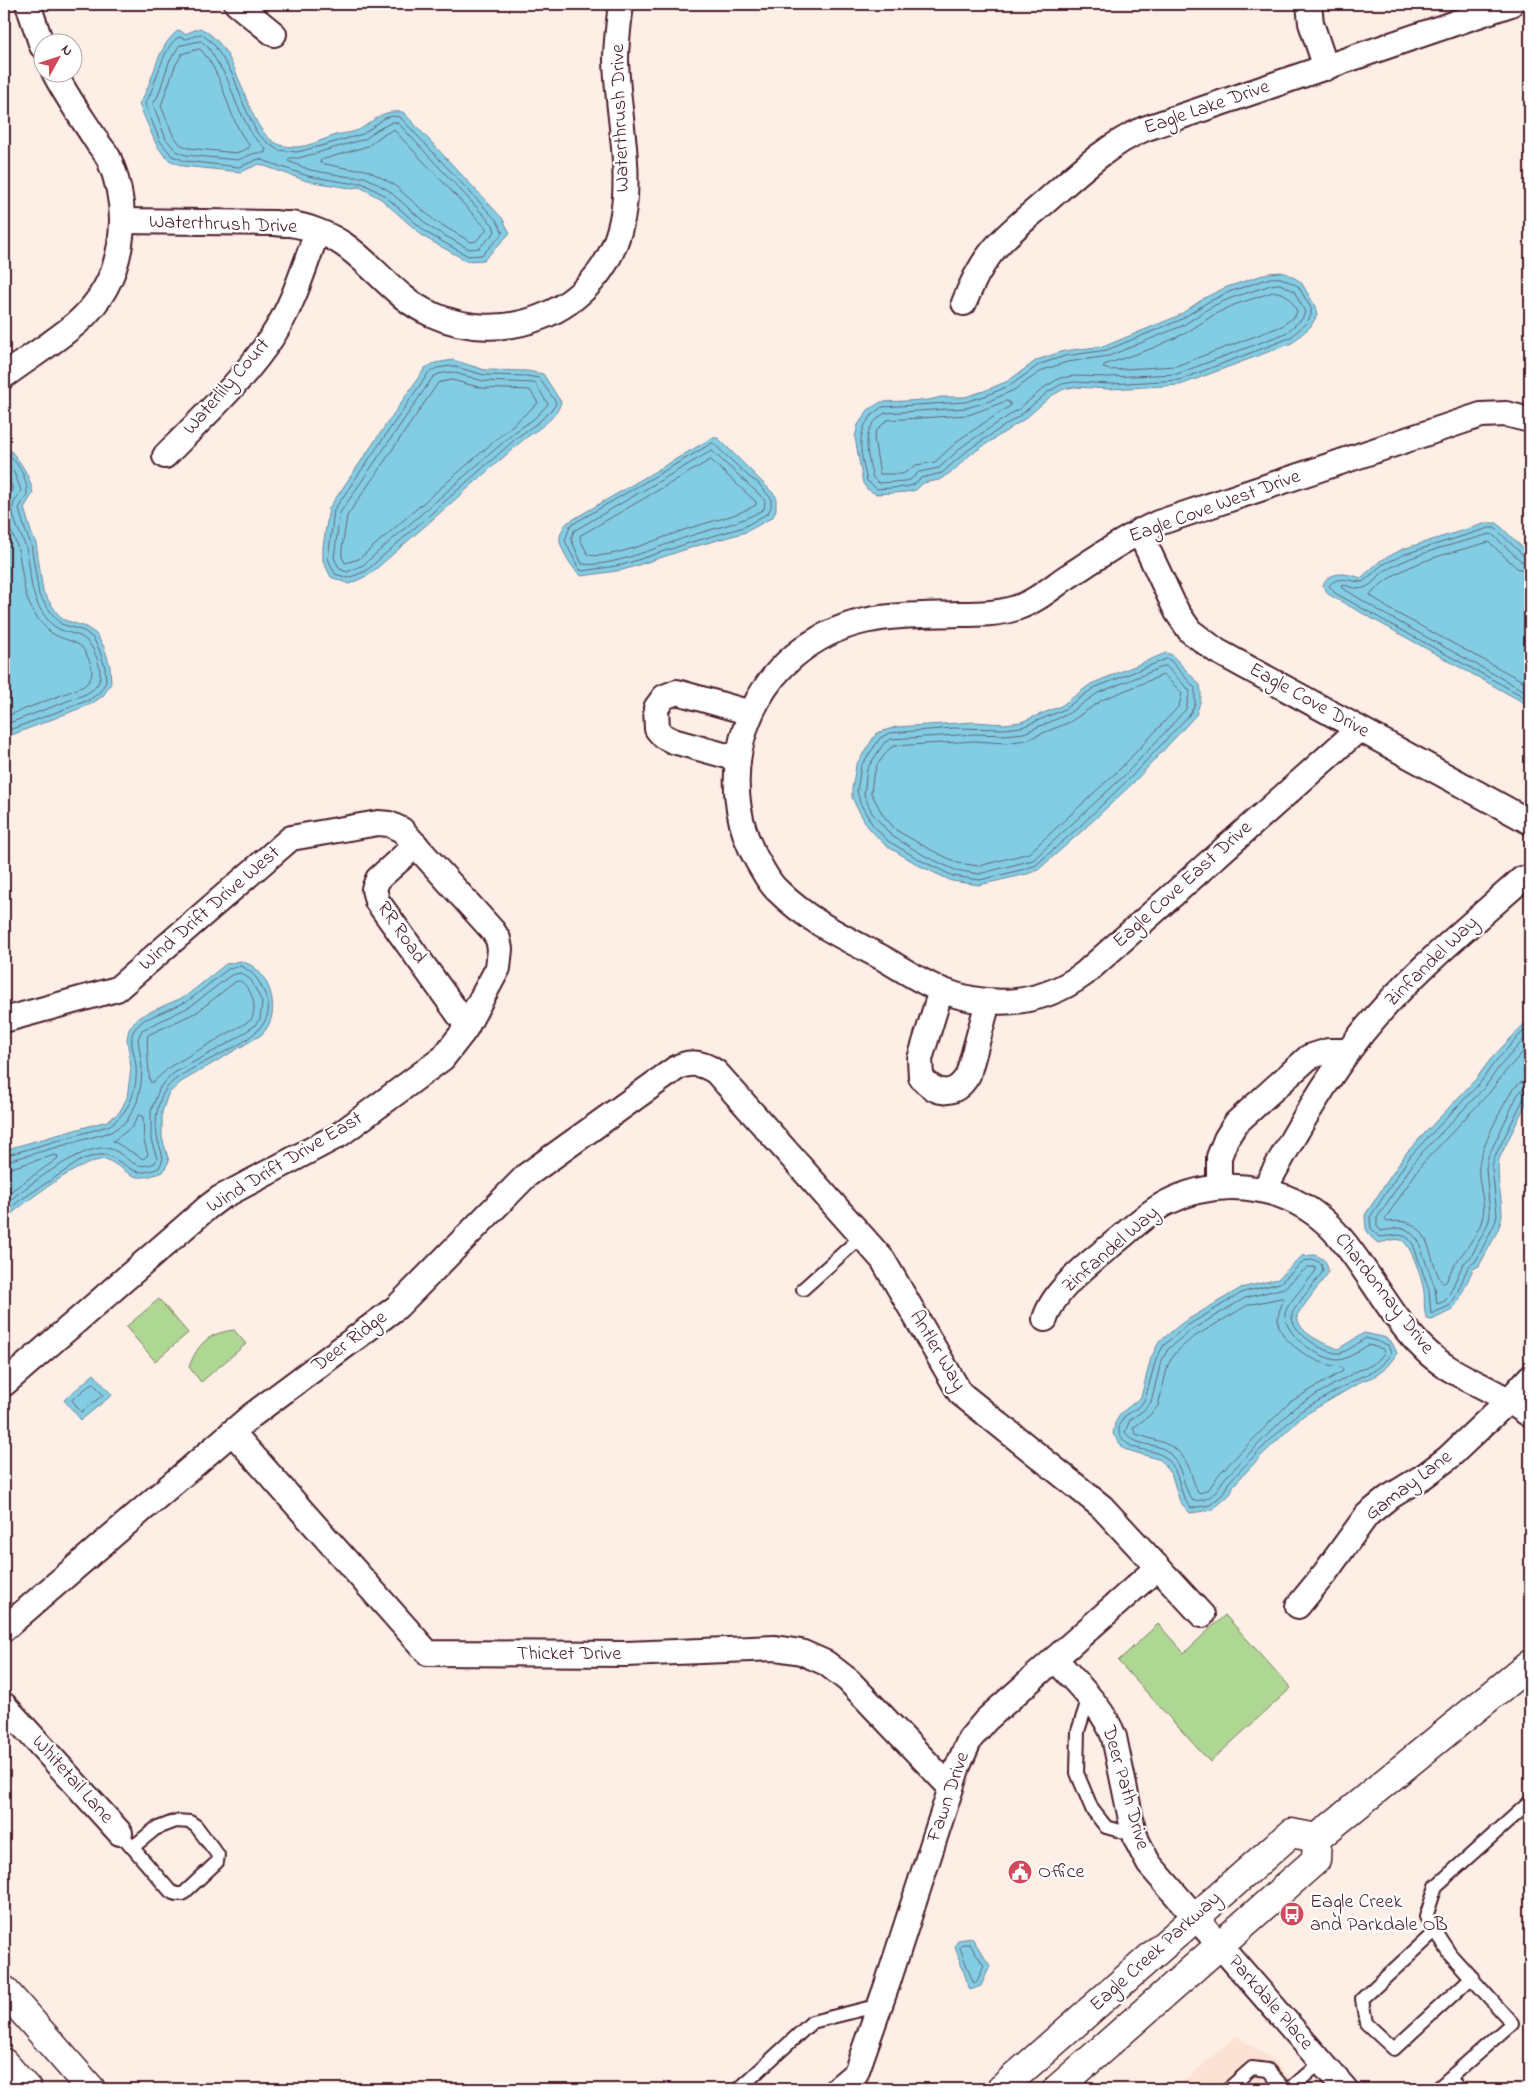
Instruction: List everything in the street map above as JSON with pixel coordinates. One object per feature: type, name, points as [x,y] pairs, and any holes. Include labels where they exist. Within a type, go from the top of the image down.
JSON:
[{"type":"main road","points":[[1317,1838],[1530,1664]]},
{"type":"main road","name":"Eagle Creek Parkway","points":[[1001,2089],[1291,1833],[1317,1838],[1316,1860],[1057,2089]]},
{"type":"main road","points":[[4,1990],[91,2089]]},
{"type":"main road","points":[[4,2063],[27,2089]]},
{"type":"street","points":[[28,4],[37,32]]},
{"type":"street","points":[[237,4],[274,34]]},
{"type":"street","name":"Waterthrush Drive","points":[[123,222],[274,223],[299,226],[341,242],[362,258],[406,299],[429,314],[447,321],[475,326],[502,327],[540,318],[572,300],[587,287],[609,258],[617,241],[622,222],[626,176],[616,61],[621,4]]},
{"type":"street","points":[[1309,4],[1311,24],[1326,68]]},
{"type":"street","name":"Eagle Lake Drive","points":[[964,303],[970,286],[982,265],[1001,241],[1117,143],[1144,129],[1512,4]]},
{"type":"street","points":[[4,376],[71,328],[91,308],[107,285],[114,268],[121,240],[123,222],[118,182],[109,159],[60,82]]},
{"type":"street","name":"Waterlily Court","points":[[165,456],[237,383],[272,336],[295,293],[317,232]]},
{"type":"street","name":"Eagle Cove West Drive","points":[[941,990],[806,916],[776,890],[750,849],[741,821],[736,787],[740,744],[751,713],[767,685],[786,663],[808,645],[832,631],[850,624],[877,618],[989,613],[1014,609],[1033,600],[1121,540],[1139,531],[1480,416],[1506,414],[1530,420]]},
{"type":"street","name":"Eagle Cove Drive","points":[[1139,531],[1177,612],[1183,622],[1199,639],[1217,651],[1530,822]]},
{"type":"street","points":[[738,759],[673,741],[663,736],[657,728],[656,708],[661,700],[668,695],[681,692],[751,713]]},
{"type":"street","name":"Eagle Cove East Drive","points":[[941,990],[973,1000],[1012,1002],[1040,997],[1067,985],[1084,974],[1359,729]]},
{"type":"street","name":"Wind Drift Drive West","points":[[4,1020],[117,989],[291,838],[378,823],[389,824],[402,830],[416,845]]},
{"type":"street","name":"RR Road","points":[[416,845],[378,879],[374,889],[376,901],[467,1026]]},
{"type":"street","name":"Wind Drift Drive East","points":[[4,1384],[208,1207],[220,1198],[339,1135],[439,1062],[458,1041],[498,968],[500,958],[498,939],[416,845]]},
{"type":"street","name":"Zinfandel Way","points":[[1045,1319],[1056,1299],[1067,1285],[1150,1213],[1164,1204],[1186,1194],[1219,1187],[1246,1187],[1264,1190],[1310,1107],[1348,1051],[1412,978],[1522,879]]},
{"type":"street","points":[[941,990],[920,1064],[922,1077],[933,1089],[951,1090],[960,1086],[968,1075],[988,1002]]},
{"type":"street","points":[[1219,1187],[1218,1163],[1223,1145],[1232,1128],[1240,1119],[1309,1058],[1328,1051],[1348,1051]]},
{"type":"street","name":"Antler Way","points":[[698,1064],[707,1066],[716,1072],[883,1260],[960,1393],[1102,1507],[1202,1616]]},
{"type":"street","name":"Deer Ridge","points":[[4,1629],[251,1416],[397,1307],[527,1175],[675,1069],[683,1065],[698,1064]]},
{"type":"street","name":"Chardonnay Drive","points":[[1264,1190],[1297,1201],[1325,1221],[1343,1240],[1412,1336],[1436,1361],[1530,1415]]},
{"type":"street","name":"Gamay Lane","points":[[1298,1606],[1367,1516],[1388,1498],[1444,1462],[1508,1401],[1530,1377]]},
{"type":"street","name":"Thicket Drive","points":[[232,1432],[428,1653],[626,1654],[774,1648],[802,1652],[826,1663],[848,1680],[950,1788]]},
{"type":"street","name":"Fawn Drive","points":[[837,2089],[856,2073],[962,1754],[978,1729],[1158,1567]]},
{"type":"street","name":"Deer Path Drive","points":[[1055,1659],[1106,1719],[1114,1737],[1135,1835],[1149,1864],[1195,1918]]},
{"type":"street","name":"Whitetail Lane","points":[[4,1704],[126,1840]]},
{"type":"street","name":"Parkdale Place","points":[[1195,1918],[1345,2089]]},
{"type":"lane","points":[[803,1289],[862,1236]]},
{"type":"lane","points":[[1089,1697],[1078,1731],[1077,1773],[1092,1809],[1106,1827],[1135,1835]]},
{"type":"lane","points":[[1438,2089],[1512,2023],[1450,1954],[1426,1918],[1436,1886],[1530,1802]]},
{"type":"lane","points":[[176,1821],[190,1822],[196,1826],[218,1855],[217,1862],[183,1894],[176,1894],[170,1891],[126,1840],[176,1821]]},
{"type":"lane","points":[[1435,1932],[1362,1999],[1366,2023],[1394,2048],[1472,1977]]},
{"type":"lane","points":[[739,2089],[812,2022],[880,2005]]},
{"type":"lane","points":[[1290,2089],[1321,2062]]},
{"type":"lane","points":[[1228,2089],[1252,2068],[1268,2070],[1285,2089]]},
{"type":"lane","points":[[1450,2078],[1460,2089]]},
{"type":"shaded area","points":[[1236,2036],[1275,2061],[1299,2089],[1175,2089]]},
{"type":"green space","points":[[159,1299],[188,1333],[155,1361],[126,1327]]},
{"type":"green space","points":[[234,1330],[246,1344],[201,1382],[189,1367],[196,1352],[211,1337],[225,1331]]},
{"type":"green space","points":[[1225,1615],[1291,1688],[1210,1762],[1118,1661],[1158,1624],[1184,1653]]},
{"type":"water","points":[[200,28],[215,38],[226,53],[250,108],[267,137],[280,145],[305,146],[336,135],[356,131],[390,112],[403,112],[502,218],[510,233],[484,260],[467,261],[424,237],[381,199],[360,187],[350,188],[307,181],[259,164],[241,172],[183,166],[169,160],[156,144],[139,104],[149,85],[160,55],[171,37],[179,30],[185,34]]},
{"type":"water","points":[[1281,272],[1301,282],[1315,306],[1317,315],[1311,326],[1292,343],[1180,385],[1110,389],[1074,387],[1064,389],[1051,396],[1026,418],[971,454],[954,470],[939,480],[923,483],[916,490],[876,494],[867,489],[863,483],[855,437],[858,425],[868,410],[881,402],[965,397],[984,391],[1008,381],[1037,360],[1064,351],[1105,346],[1178,316],[1206,297],[1227,287],[1269,273]]},
{"type":"water","points":[[453,360],[485,370],[527,371],[543,374],[561,402],[559,408],[551,419],[523,440],[369,575],[349,584],[331,577],[323,561],[323,547],[329,508],[425,368],[435,363]]},
{"type":"water","points":[[712,438],[718,438],[776,496],[776,509],[773,517],[746,532],[623,570],[582,576],[575,570],[563,551],[560,542],[562,531],[567,523]]},
{"type":"water","points":[[4,449],[9,449],[18,459],[27,475],[33,493],[24,508],[36,543],[43,592],[64,620],[86,627],[96,634],[104,647],[110,666],[111,683],[103,696],[91,704],[4,738]]},
{"type":"water","points":[[1487,523],[1497,523],[1530,555],[1530,706],[1333,597],[1328,594],[1323,585],[1330,577],[1340,574],[1361,578],[1380,561],[1403,549]]},
{"type":"water","points":[[1166,653],[1172,655],[1200,685],[1201,697],[1196,715],[1134,782],[1038,870],[979,885],[952,881],[920,866],[885,845],[868,827],[856,806],[852,797],[852,789],[856,765],[876,734],[880,732],[896,727],[975,722],[1004,724],[1021,722],[1061,706],[1091,684]]},
{"type":"water","points":[[241,961],[254,967],[267,983],[272,1001],[271,1020],[261,1035],[181,1082],[168,1094],[162,1112],[162,1138],[169,1161],[163,1172],[138,1177],[106,1159],[95,1161],[82,1166],[53,1183],[4,1220],[4,1152],[14,1147],[107,1121],[119,1113],[127,1098],[131,1068],[127,1039],[129,1029],[134,1022],[141,1016],[186,996],[226,964]]},
{"type":"water","points":[[1530,1018],[1530,1095],[1499,1159],[1498,1173],[1502,1215],[1499,1227],[1479,1266],[1473,1269],[1459,1300],[1452,1310],[1432,1320],[1427,1319],[1421,1280],[1409,1248],[1401,1240],[1378,1243],[1366,1229],[1365,1215],[1407,1152]]},
{"type":"water","points":[[1314,1255],[1325,1261],[1328,1273],[1297,1315],[1298,1322],[1306,1332],[1338,1349],[1364,1333],[1383,1337],[1391,1341],[1397,1353],[1387,1367],[1379,1373],[1303,1416],[1262,1455],[1233,1486],[1231,1493],[1212,1510],[1190,1513],[1180,1502],[1172,1476],[1161,1460],[1124,1449],[1113,1434],[1115,1423],[1121,1413],[1141,1397],[1151,1358],[1159,1342],[1182,1323],[1241,1288],[1278,1279],[1302,1256]]},
{"type":"water","points":[[94,1374],[112,1395],[81,1420],[64,1400]]},
{"type":"water","points":[[972,1938],[990,1966],[981,1986],[970,1990],[955,1947],[958,1940]]},
{"type":"place","name":"Office","points":[[1020,1872]]},
{"type":"place","name":"Eagle Creek and Parkdale OB","points":[[1292,1914]]}]
